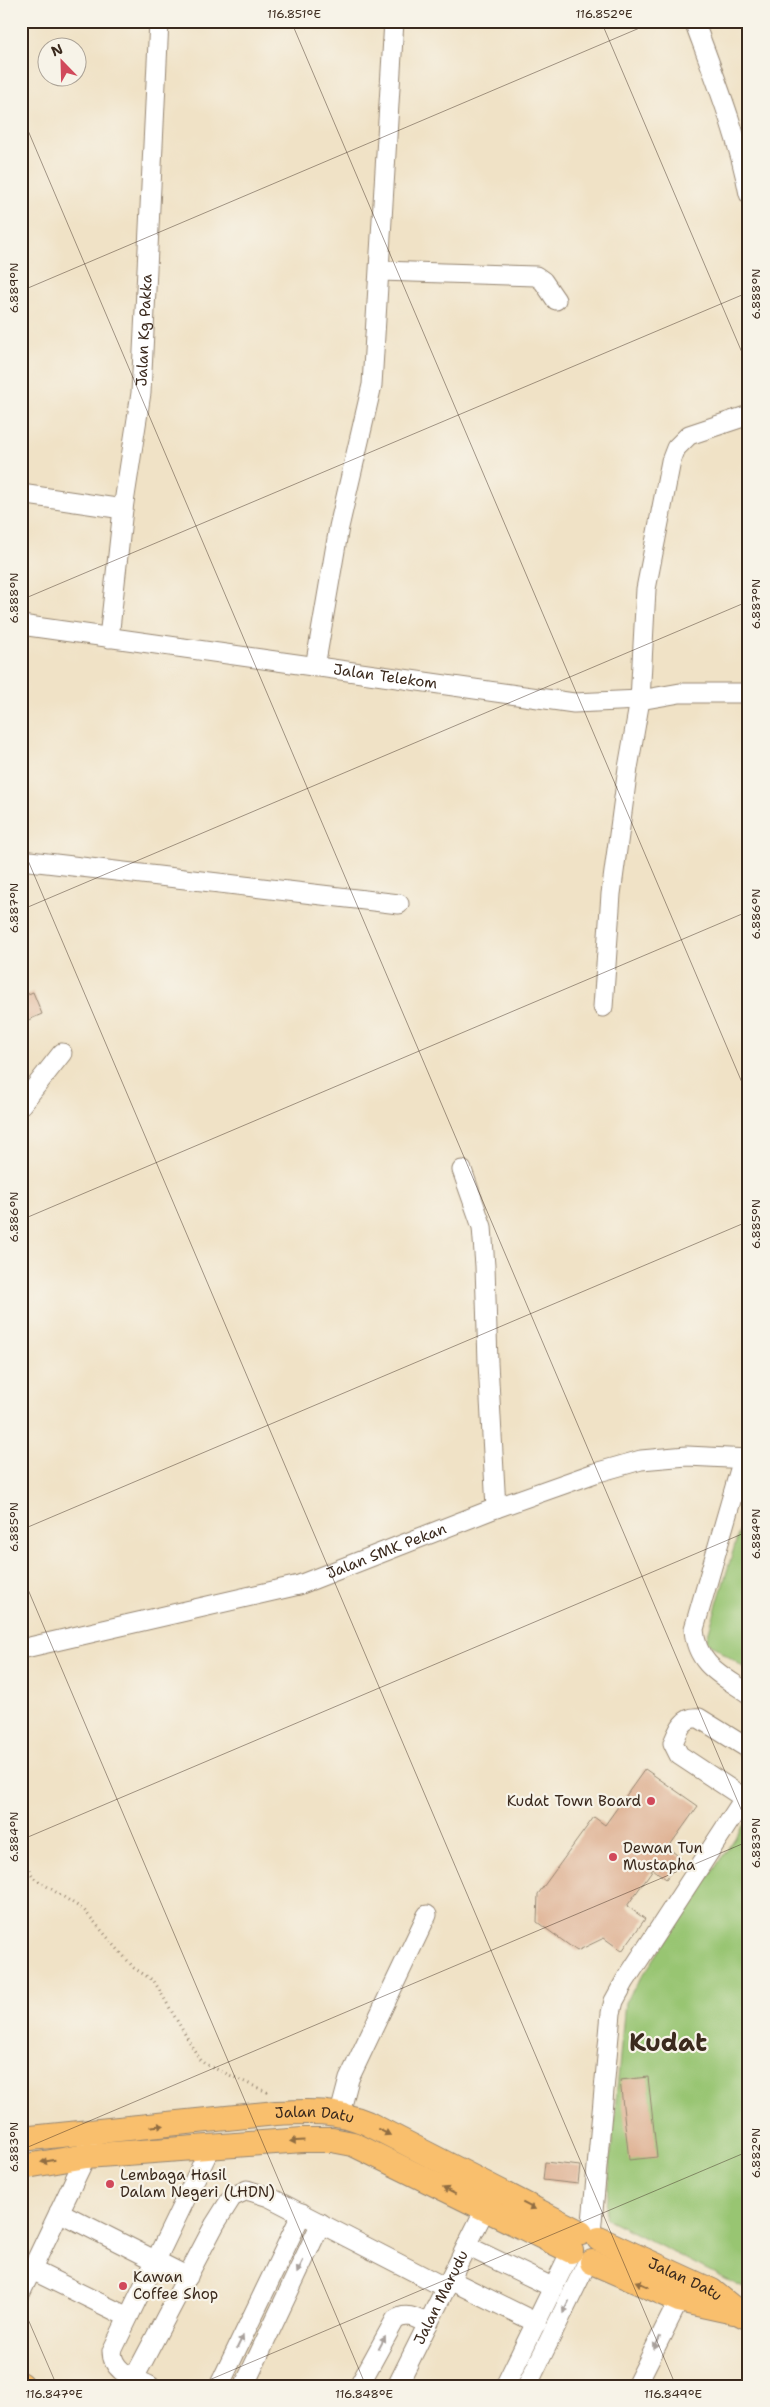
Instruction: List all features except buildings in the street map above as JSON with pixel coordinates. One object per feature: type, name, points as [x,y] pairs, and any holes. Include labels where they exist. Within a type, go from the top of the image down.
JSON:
[{"type":"main road","name":"Jalan Datu","points":[[21,2167],[88,2145],[125,2141],[276,2113],[312,2111],[340,2113],[367,2123],[679,2300],[744,2315]]},
{"type":"main road","name":"Jalan Datu","points":[[21,2139],[31,2137],[88,2145]]},
{"type":"main road","name":"Jalan Datu","points":[[125,2141],[211,2146],[303,2140],[332,2140],[352,2144],[485,2209],[712,2291],[744,2315]]},
{"type":"street","name":"Jalan Kg Pakka","points":[[109,638],[124,509],[141,393],[159,21]]},
{"type":"street","points":[[316,667],[339,527],[369,403],[376,355],[394,21]]},
{"type":"street","points":[[694,21],[729,119],[745,171],[749,194]]},
{"type":"street","points":[[380,271],[536,276],[543,281],[556,300]]},
{"type":"street","points":[[603,1007],[611,894],[628,768],[640,700],[646,589],[671,461],[676,448],[689,435],[749,415]]},
{"type":"street","points":[[21,494],[124,509]]},
{"type":"street","name":"Jalan Telekom","points":[[21,625],[574,703],[640,700],[680,694],[749,693]]},
{"type":"street","points":[[21,860],[399,904]]},
{"type":"street","points":[[21,1105],[62,1053]]},
{"type":"street","points":[[462,1170],[482,1227],[486,1266],[488,1363],[496,1508]]},
{"type":"street","name":"Jalan SMK Pekan","points":[[21,1649],[299,1585],[496,1508],[596,1473],[641,1460],[688,1456],[746,1459]]},
{"type":"street","points":[[746,1459],[694,1629],[696,1647],[706,1664],[749,1694]]},
{"type":"street","points":[[527,2386],[587,2247],[611,2013],[614,2001],[625,1980],[746,1795],[679,1755],[673,1743],[678,1730],[686,1720],[693,1717],[699,1718],[749,1749]]},
{"type":"street","points":[[340,2113],[349,2079],[427,1915]]},
{"type":"street","points":[[21,2292],[88,2145]]},
{"type":"street","points":[[211,2146],[114,2344],[112,2357],[118,2368],[142,2382],[188,2277],[215,2224],[232,2197],[240,2192],[253,2190],[448,2284],[537,2323]]},
{"type":"street","name":"Jalan Marudu","points":[[397,2386],[485,2209]]},
{"type":"street","points":[[59,2212],[188,2277]]},
{"type":"street","points":[[219,2386],[302,2214]]},
{"type":"street","points":[[244,2386],[321,2223]]},
{"type":"street","points":[[467,2246],[554,2288]]},
{"type":"street","points":[[505,2386],[554,2288],[587,2247]]},
{"type":"street","points":[[32,2270],[128,2317]]},
{"type":"street","points":[[636,2386],[679,2300]]},
{"type":"street","points":[[360,2386],[394,2320],[399,2316],[410,2316],[428,2324]]},
{"type":"path","points":[[21,1857],[34,1878],[84,1910],[134,1968],[150,1978],[158,1987],[200,2060],[267,2092],[276,2113]]},
{"type":"green space","points":[[749,1498],[749,1671],[706,1641]]},
{"type":"green space","points":[[749,1817],[749,2291],[605,2218],[625,2002]]},
{"type":"place","name":"Kudat Town Board","points":[[651,1801]]},
{"type":"place","name":"Dewan Tun Mustapha","points":[[613,1857]]},
{"type":"place","name":"Lembaga Hasil Dalam Negeri (LHDN)","points":[[110,2184]]},
{"type":"place","name":"Kawan Coffee Shop","points":[[123,2286]]},
{"type":"district","name":"Kudat","points":[[668,2042]]}]
